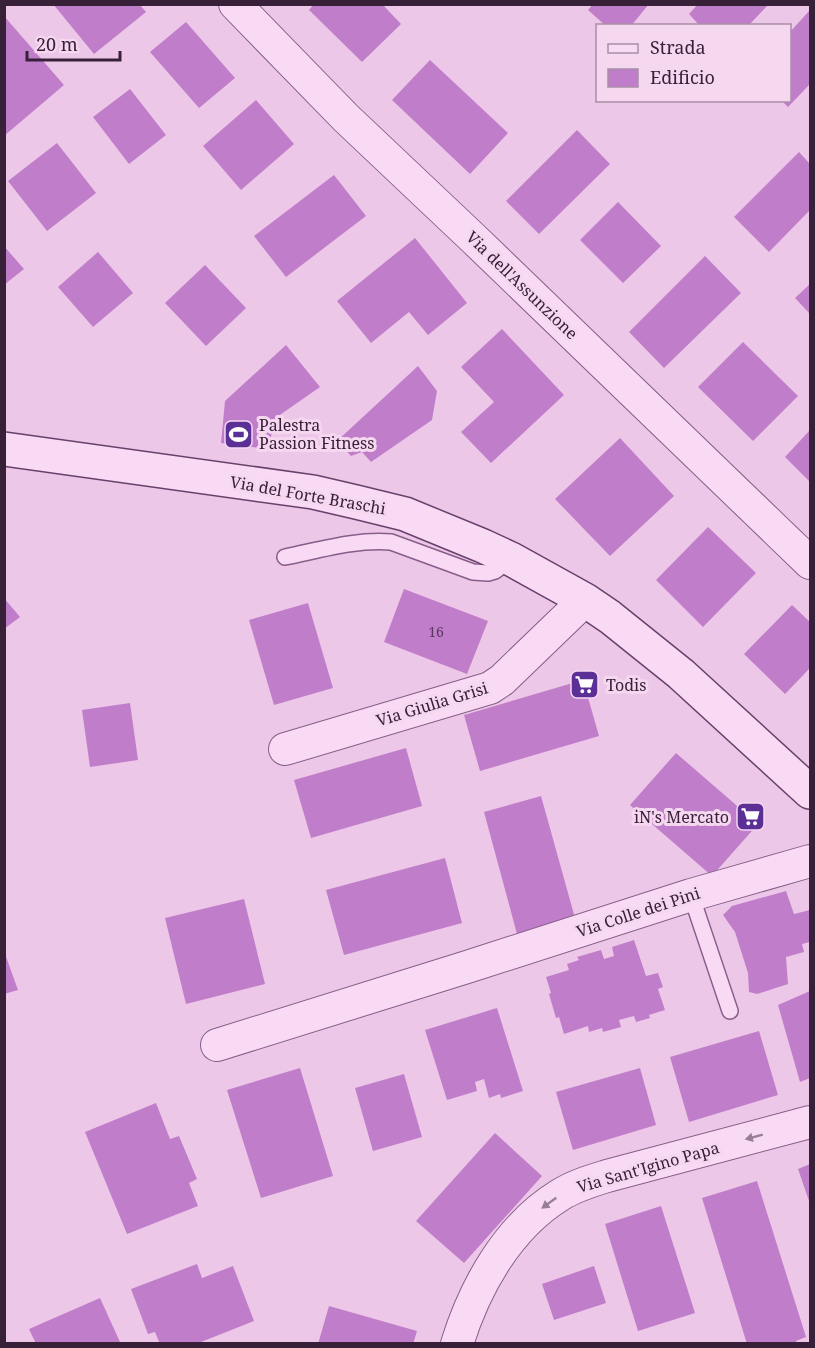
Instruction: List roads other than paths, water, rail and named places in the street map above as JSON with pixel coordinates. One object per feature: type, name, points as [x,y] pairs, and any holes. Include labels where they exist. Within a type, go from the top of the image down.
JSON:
[{"type":"street","name":"Via dell'Assunzione","points":[[235,4],[346,118],[810,563]]},
{"type":"street","name":"Via del Forte Braschi","points":[[4,450],[313,492],[405,514],[483,546],[585,600],[610,617],[674,668],[810,792]]},
{"type":"street","name":"Via Giulia Grisi","points":[[285,749],[490,688],[502,680],[585,600]]},
{"type":"street","name":"Via Colle dei Pini","points":[[217,1045],[691,895],[810,861]]},
{"type":"street","name":"Via Sant'Igino Papa","points":[[457,1344],[466,1317],[496,1260],[512,1237],[530,1218],[562,1193],[607,1176],[810,1122]]},
{"type":"lane","points":[[285,557],[379,541],[391,542],[473,572],[495,571],[511,560]]},
{"type":"lane","points":[[691,895],[730,1011]]},
{"type":"place","name":"Palestra Passion Fitness","points":[[238,434]]},
{"type":"place","name":"Todis","points":[[585,685]]},
{"type":"place","name":"iN's Mercato","points":[[750,817]]}]
